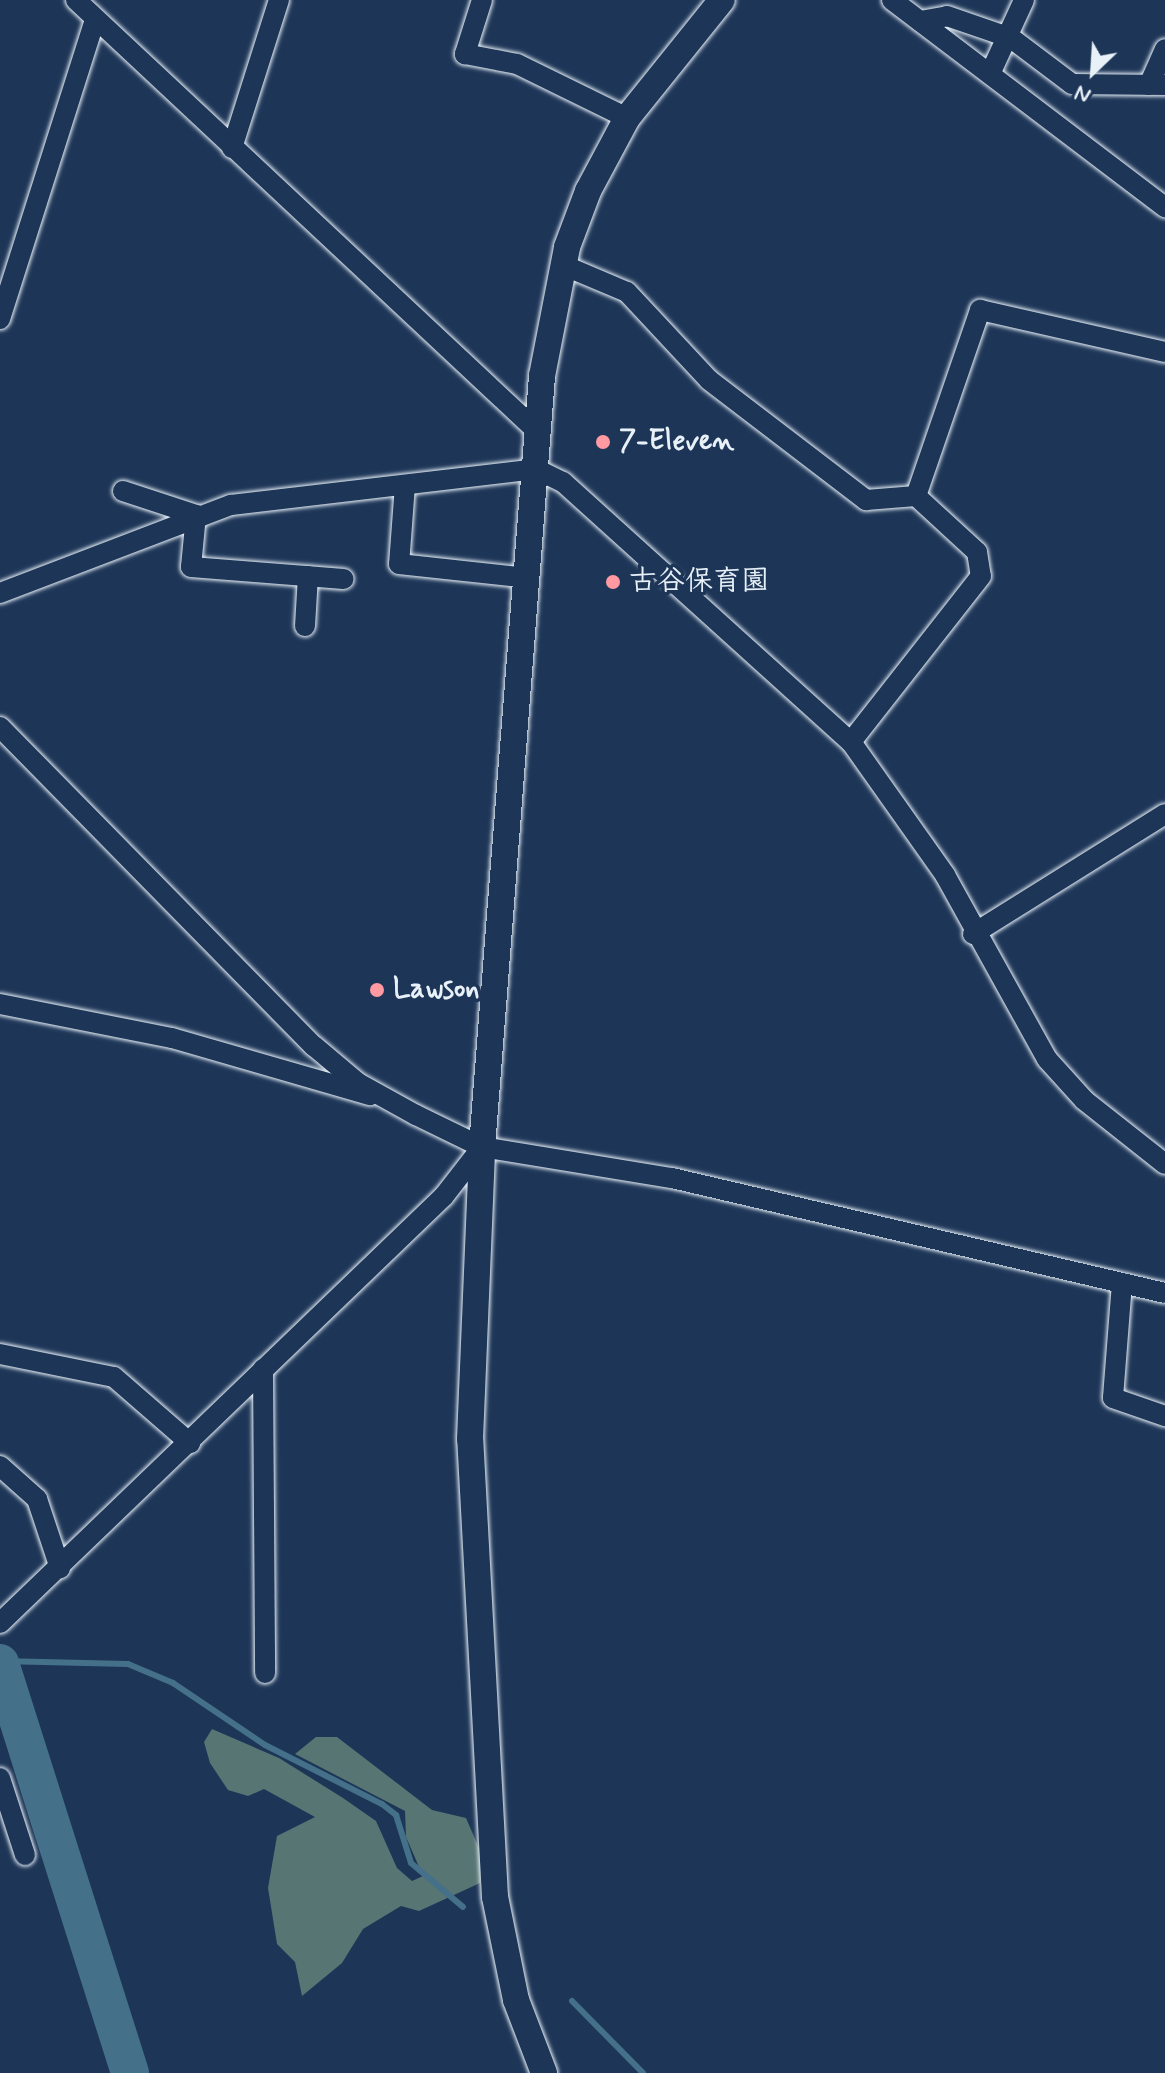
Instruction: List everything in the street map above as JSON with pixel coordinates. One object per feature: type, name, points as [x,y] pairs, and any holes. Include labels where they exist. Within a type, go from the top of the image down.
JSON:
[{"type":"street","points":[[76,0],[538,432]]},
{"type":"street","points":[[232,148],[279,0]]},
{"type":"street","points":[[482,0],[465,54],[517,64],[627,118]]},
{"type":"street","points":[[544,2073],[503,1951],[483,1727],[470,1439],[482,1147],[538,432],[563,265],[582,205],[627,118],[722,0]]},
{"type":"street","points":[[892,0],[1165,207]]},
{"type":"street","points":[[990,74],[1011,38],[1024,0]]},
{"type":"street","points":[[920,21],[947,16],[1011,38],[1072,84],[1157,85],[1165,49]]},
{"type":"street","points":[[0,319],[95,20]]},
{"type":"street","points":[[563,265],[627,292],[709,380],[866,500],[916,496],[977,552],[981,576],[851,742]]},
{"type":"street","points":[[916,496],[980,310],[1165,352]]},
{"type":"street","points":[[0,593],[196,515],[536,469],[563,482],[851,742],[902,806],[1047,1059],[1084,1100],[1165,1164]]},
{"type":"street","points":[[405,485],[399,564],[527,578]]},
{"type":"street","points":[[123,491],[196,515]]},
{"type":"street","points":[[196,515],[191,567],[344,579]]},
{"type":"street","points":[[305,626],[308,576]]},
{"type":"street","points":[[0,727],[314,1046],[378,1096]]},
{"type":"street","points":[[973,934],[1165,814]]},
{"type":"street","points":[[0,1004],[172,1038],[378,1096],[482,1147],[672,1178],[1165,1293]]},
{"type":"street","points":[[3,1620],[444,1196],[482,1147]]},
{"type":"street","points":[[1122,1283],[1113,1398],[1165,1416]]},
{"type":"street","points":[[0,1354],[114,1377],[190,1443]]},
{"type":"street","points":[[263,1369],[265,1673]]},
{"type":"street","points":[[0,1466],[37,1499],[60,1568]]},
{"type":"street","points":[[0,1778],[25,1855]]},
{"type":"green space","points":[[212,1729],[279,1758],[343,1798],[376,1821],[397,1868],[412,1881],[423,1876],[406,1837],[405,1811],[295,1754],[316,1737],[337,1737],[432,1810],[466,1818],[482,1855],[480,1883],[419,1911],[401,1906],[363,1929],[342,1963],[302,1996],[295,1962],[277,1944],[268,1888],[277,1836],[315,1817],[264,1789],[248,1796],[228,1790],[210,1763],[204,1742]]},
{"type":"waterway","points":[[0,1661],[128,1664],[173,1683],[265,1745],[382,1804],[396,1815],[411,1863],[463,1907]]},
{"type":"waterway","points":[[0,1663],[130,2073]]},
{"type":"waterway","points":[[572,2001],[643,2073]]},
{"type":"place","name":"7-Eleven","points":[[603,442]]},
{"type":"place","name":"古谷保育園","points":[[613,582]]},
{"type":"place","name":"Lawson","points":[[377,990]]}]
